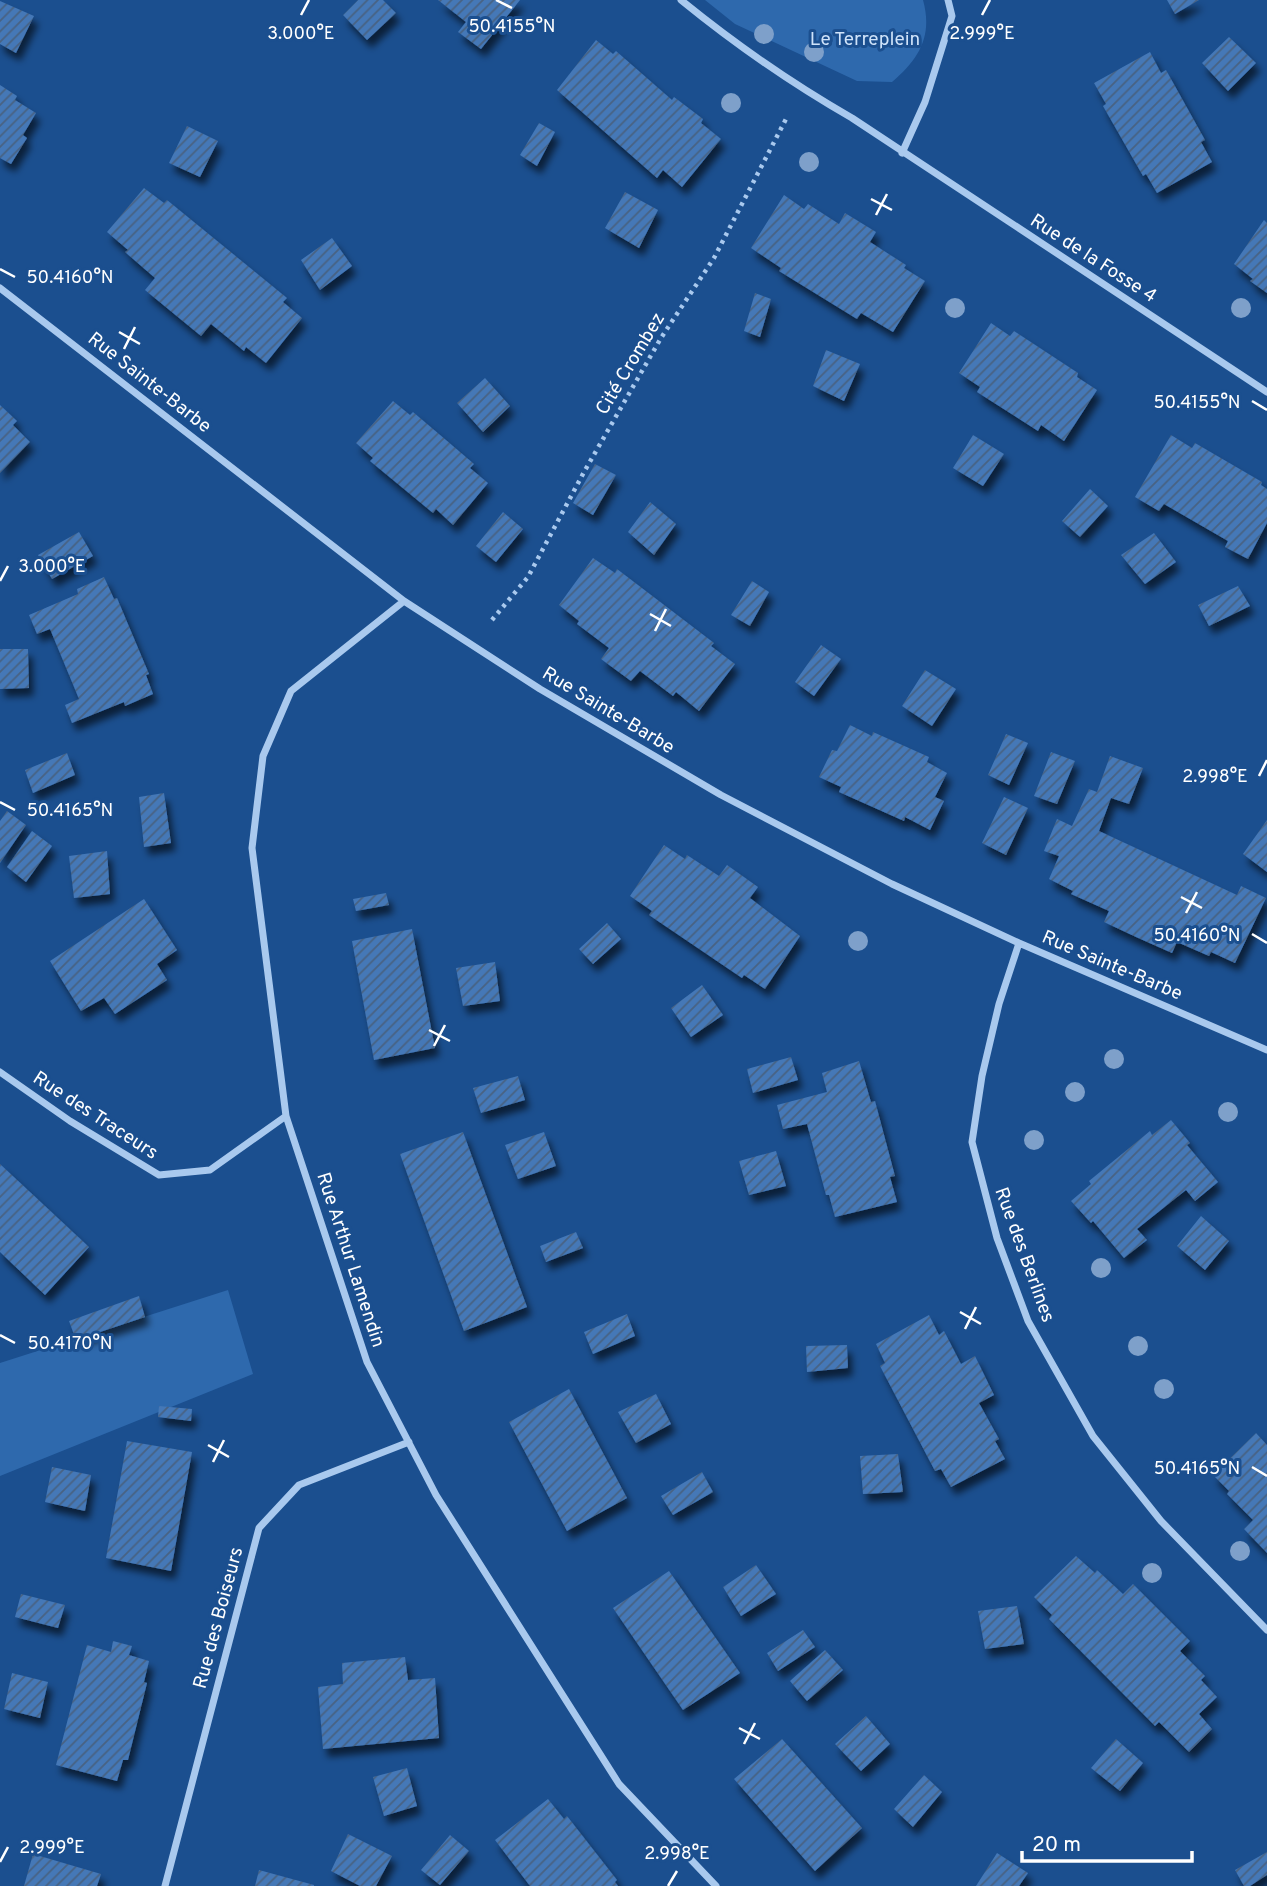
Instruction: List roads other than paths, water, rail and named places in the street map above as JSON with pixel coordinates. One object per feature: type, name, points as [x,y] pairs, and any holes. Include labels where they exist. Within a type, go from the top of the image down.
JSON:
[{"type":"street","name":"Rue de la Fosse 4","points":[[681,0],[731,40],[803,89],[852,118],[1267,393]]},
{"type":"street","points":[[902,153],[925,102],[952,16],[948,0]]},
{"type":"street","name":"Rue Sainte-Barbe","points":[[0,288],[404,601],[540,689],[721,795],[891,884],[1019,943],[1267,1050]]},
{"type":"street","name":"Rue Arthur Lamendin","points":[[404,601],[291,691],[263,756],[252,848],[286,1116],[367,1363],[436,1495],[619,1784],[716,1886]]},
{"type":"street","name":"Rue des Berlines","points":[[1019,943],[993,1028],[982,1076],[972,1142],[997,1238],[1028,1321],[1093,1436],[1161,1521],[1267,1630]]},
{"type":"street","name":"Rue des Traceurs","points":[[0,1072],[70,1122],[159,1175],[210,1170],[286,1116]]},
{"type":"street","name":"Rue des Boiseurs","points":[[165,1886],[259,1528],[299,1485],[409,1442]]},
{"type":"park label","name":"Le Terreplein","points":[[865,40]]}]
